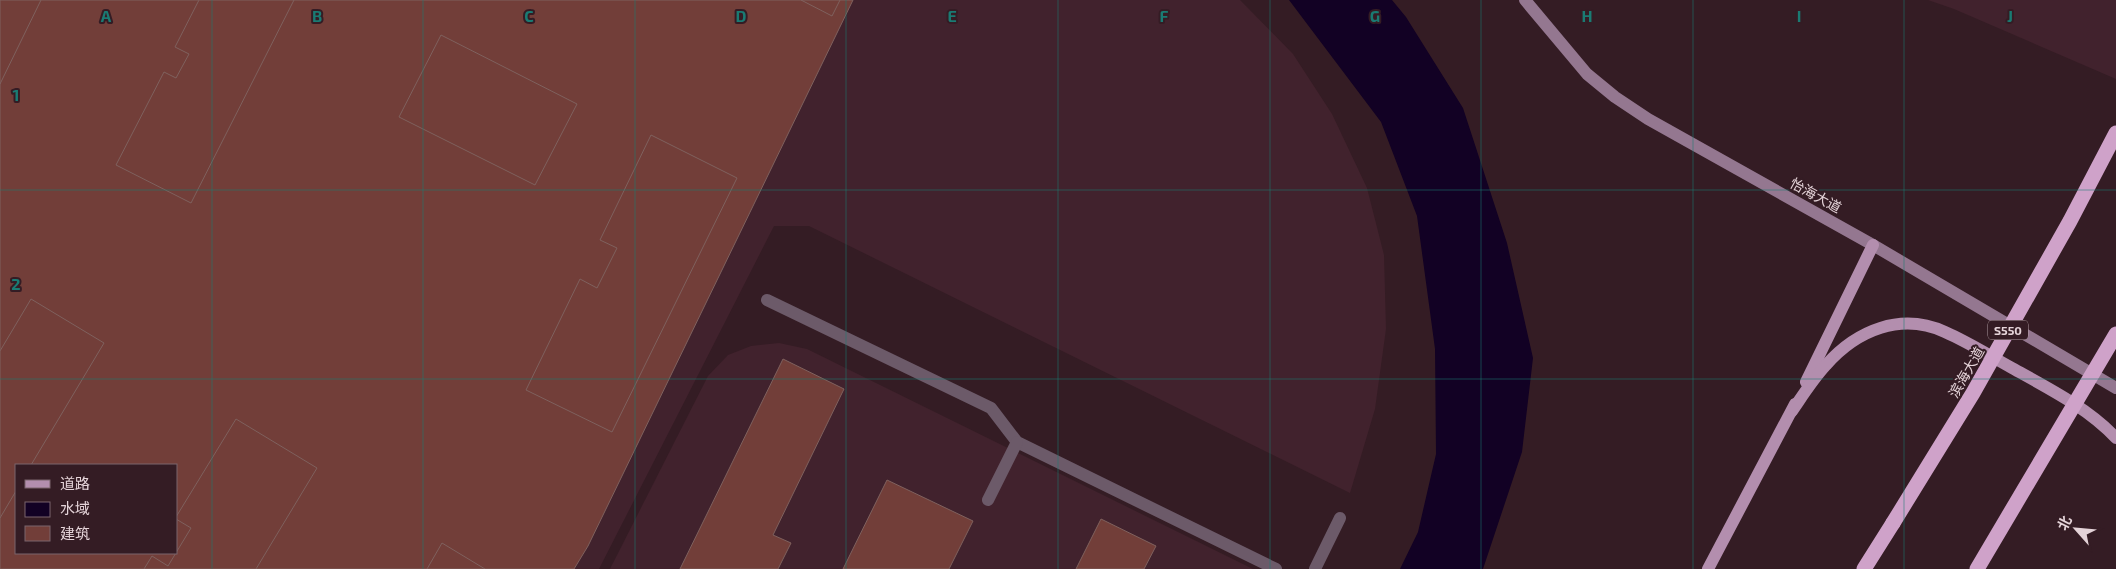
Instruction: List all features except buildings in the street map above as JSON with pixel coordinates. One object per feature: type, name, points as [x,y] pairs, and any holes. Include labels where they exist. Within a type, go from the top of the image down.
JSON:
[{"type":"highway","name":"滨海大道","points":[[1864,569],[1973,393],[2070,221],[2116,133]]},
{"type":"highway","points":[[1977,569],[2116,334]]},
{"type":"main road","points":[[1708,569],[1792,410],[1873,245]]},
{"type":"main road","points":[[1792,410],[1826,364],[1856,338],[1883,326],[1911,322],[1944,331],[2058,394],[2105,426],[2116,438]]},
{"type":"street","name":"怡海大道","points":[[1525,0],[1587,74],[1615,97],[1648,119],[1873,245],[2116,388]]},
{"type":"street","points":[[767,300],[991,408],[1018,442],[1276,569]]},
{"type":"street","points":[[988,500],[1018,442]]},
{"type":"street","points":[[1314,569],[1340,518]]},
{"type":"shaded area","points":[[0,0],[1240,0],[1293,54],[1332,114],[1367,188],[1384,255],[1386,329],[1375,409],[1350,493],[809,226],[774,226],[599,569],[0,569]]},
{"type":"shaded area","points":[[1928,0],[2116,0],[2116,79],[1954,9]]},
{"type":"shaded area","points":[[779,343],[807,349],[1253,569],[610,569],[708,376],[728,355],[751,346]]},
{"type":"water","points":[[1289,0],[1392,0],[1406,17],[1463,108],[1507,243],[1533,358],[1522,452],[1483,569],[1400,569],[1418,532],[1436,454],[1435,349],[1417,216],[1381,122]]}]
